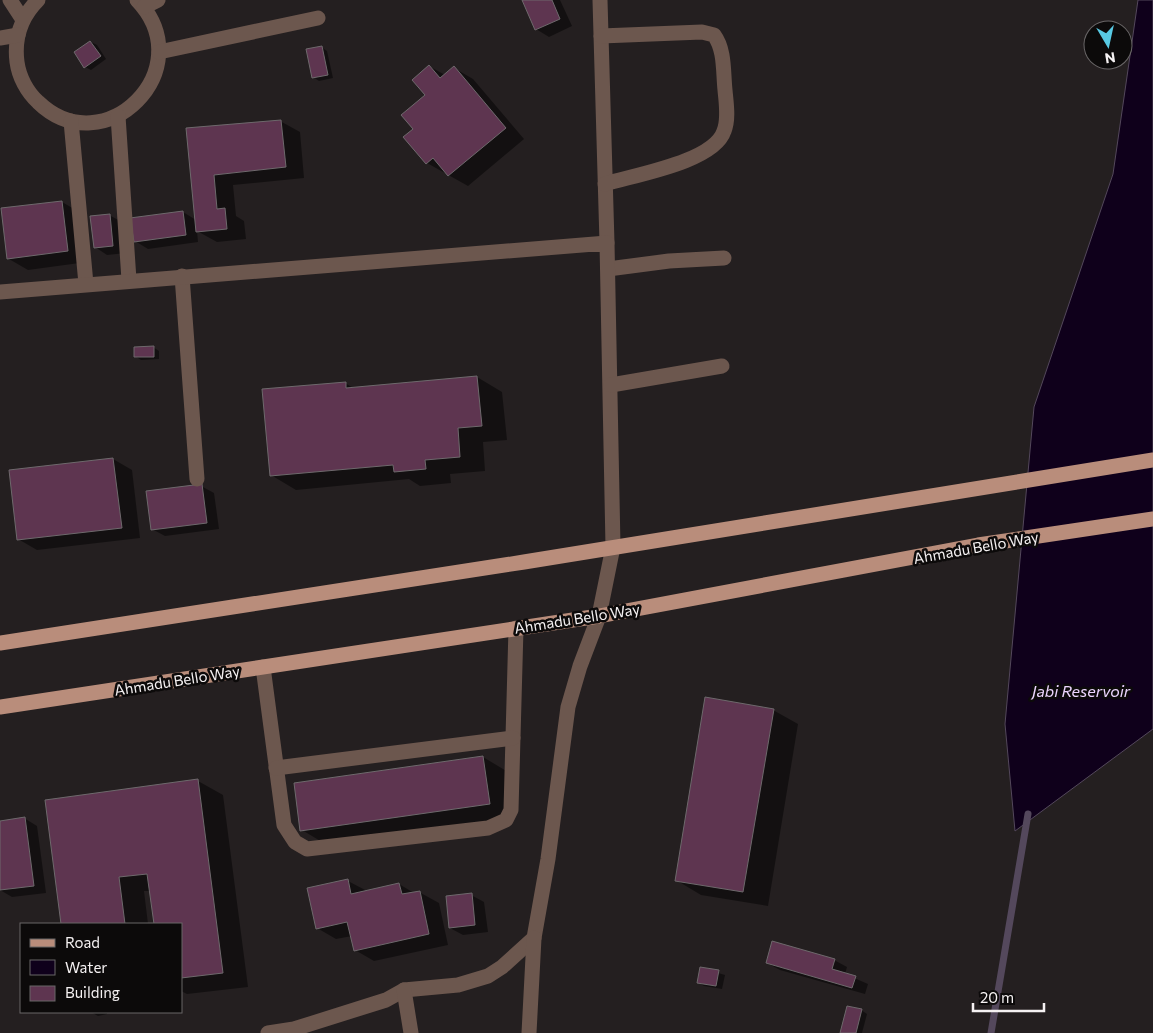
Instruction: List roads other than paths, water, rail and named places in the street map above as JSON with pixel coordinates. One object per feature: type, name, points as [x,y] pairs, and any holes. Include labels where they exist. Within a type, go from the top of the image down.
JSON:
[{"type":"main road","points":[[0,643],[1153,460]]},
{"type":"main road","name":"Ahmadu Bello Way","points":[[0,707],[599,616],[978,545],[1153,519]]},
{"type":"street","points":[[10,0],[23,20]]},
{"type":"street","points":[[38,0],[23,20],[18,35],[17,66],[31,96],[56,115],[71,121],[95,122],[118,116],[132,107],[148,90],[158,68],[160,52],[158,36],[152,21],[141,4],[158,0]]},
{"type":"street","points":[[529,1033],[534,938],[548,859],[568,708],[580,666],[599,616],[613,547],[611,385],[600,0]]},
{"type":"street","points":[[160,52],[318,18]]},
{"type":"street","points":[[601,36],[702,32],[714,35],[721,45],[726,111],[724,132],[715,145],[696,158],[605,184]]},
{"type":"street","points":[[0,38],[18,35]]},
{"type":"street","points":[[118,116],[129,280]]},
{"type":"street","points":[[71,121],[86,284]]},
{"type":"street","points":[[0,292],[129,280],[607,243]]},
{"type":"street","points":[[608,269],[669,260],[724,258]]},
{"type":"street","points":[[182,276],[197,478]]},
{"type":"street","points":[[611,385],[722,366]]},
{"type":"street","points":[[263,667],[284,825],[295,842],[307,849],[488,828],[506,820],[512,810],[516,628]]},
{"type":"street","points":[[276,768],[513,738]]},
{"type":"street","points":[[268,1033],[293,1031],[386,1000],[404,990],[458,985],[488,976],[515,956],[534,938]]},
{"type":"street","points":[[404,990],[411,1033]]},
{"type":"water","name":"Jabi Reservoir","points":[[1138,0],[1153,0],[1153,729],[1015,831],[1005,724],[1034,407],[1113,174],[1128,70],[1133,70],[1133,35]]},
{"type":"waterway","points":[[991,1033],[1028,814]]}]
